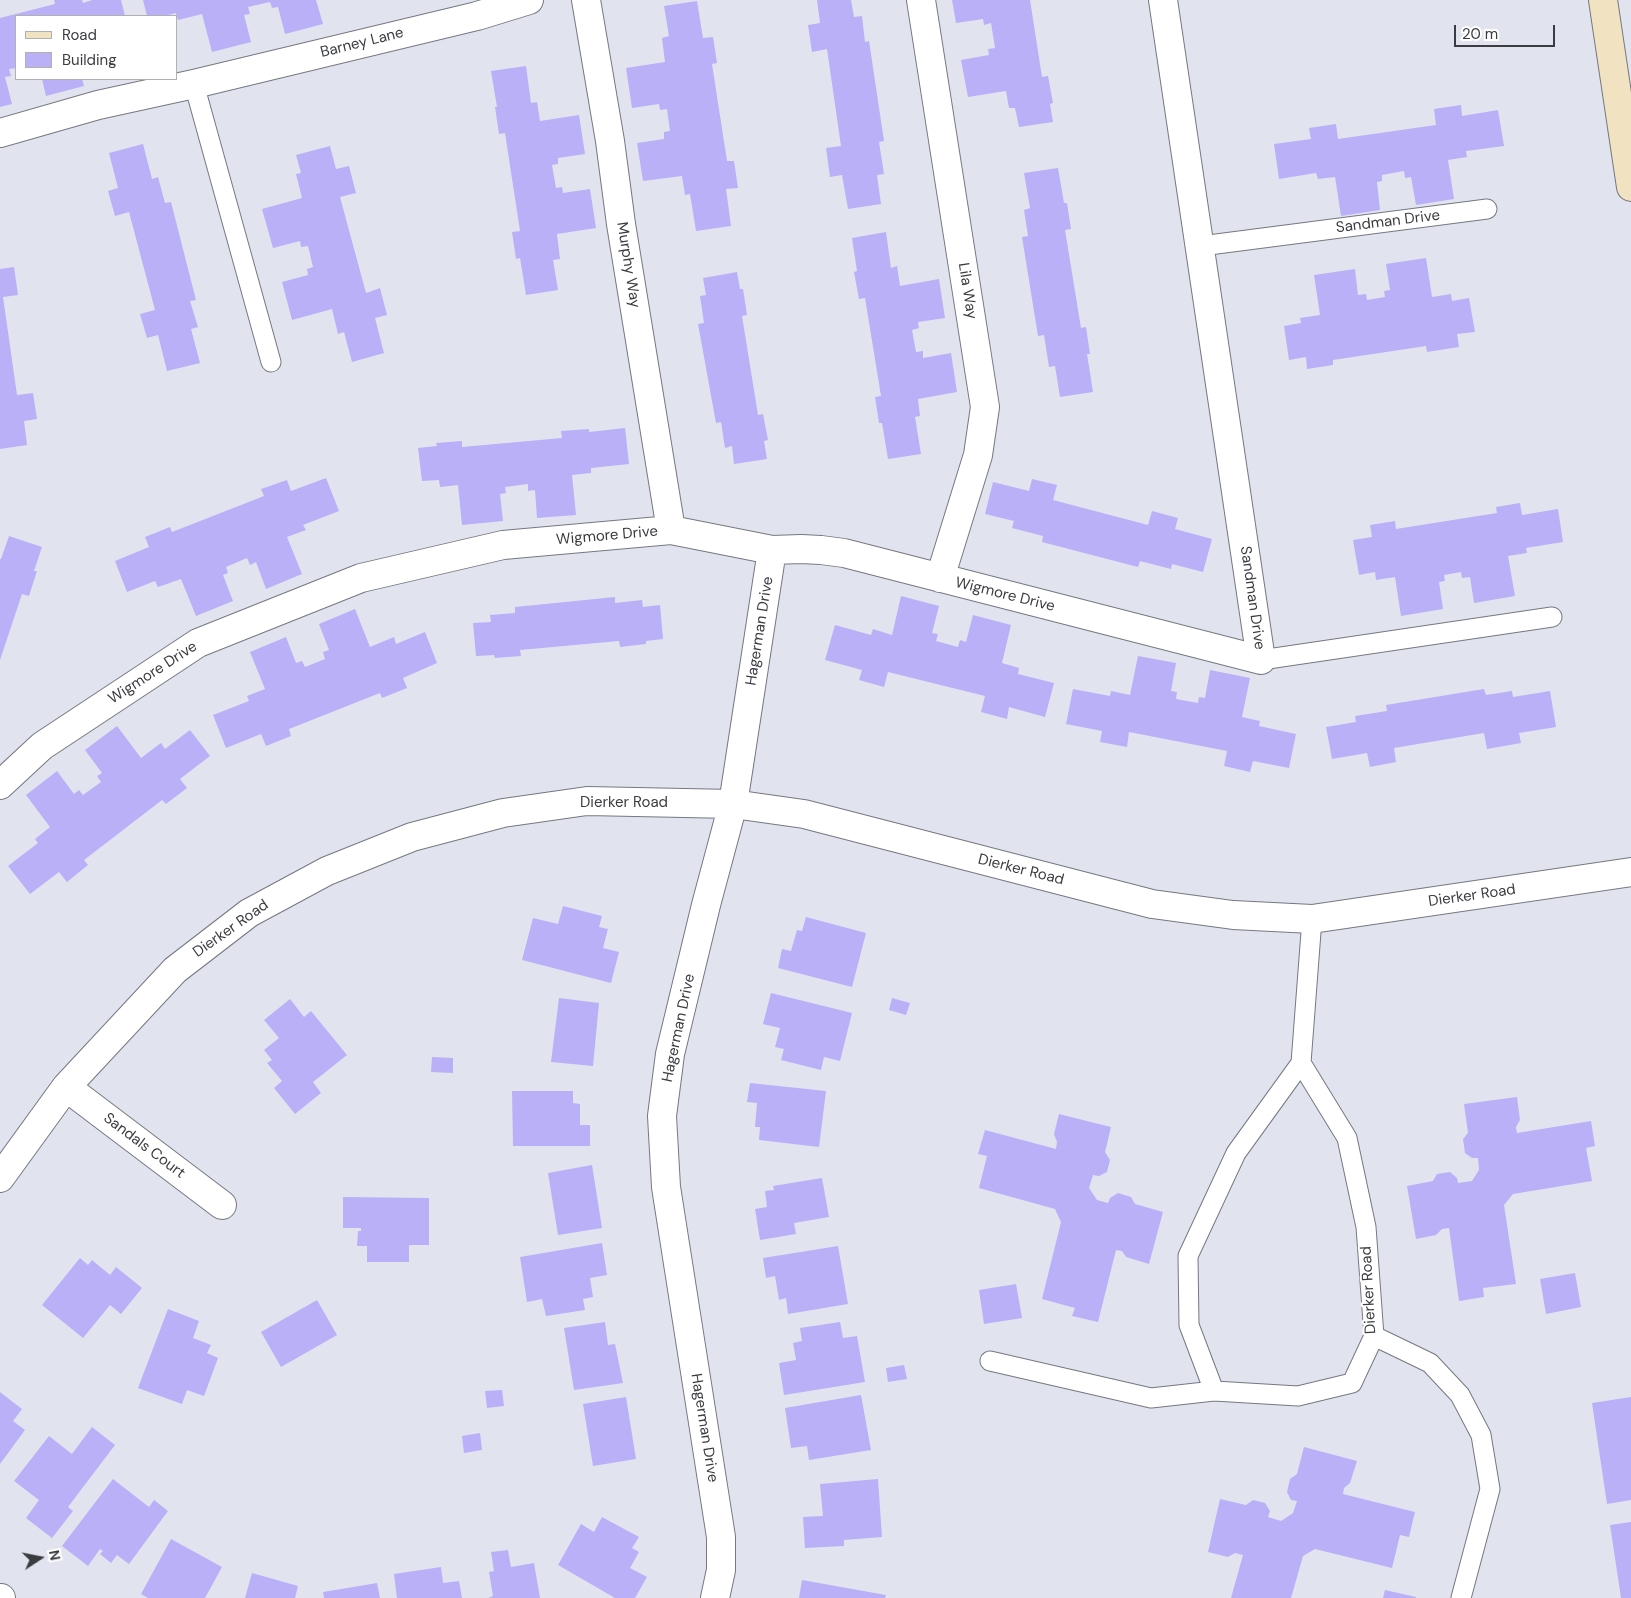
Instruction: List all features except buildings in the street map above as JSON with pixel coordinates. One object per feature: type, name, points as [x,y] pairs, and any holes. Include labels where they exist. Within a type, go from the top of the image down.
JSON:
[{"type":"main road","points":[[1603,0],[1631,187]]},
{"type":"street","name":"Barney Lane","points":[[0,133],[98,105],[194,84],[477,16],[529,0]]},
{"type":"street","name":"Murphy Way","points":[[586,0],[671,530]]},
{"type":"street","name":"Lila Way","points":[[922,0],[985,407],[978,456],[940,578]]},
{"type":"street","name":"Sandman Drive","points":[[1170,1],[1201,246],[1261,660]]},
{"type":"street","name":"Wigmore Drive","points":[[0,785],[42,746],[198,643],[361,578],[503,545],[671,530],[772,550],[801,549],[836,552],[1261,660]]},
{"type":"street","name":"Hagerman Drive","points":[[715,1598],[722,1570],[721,1537],[666,1187],[662,1116],[670,1054],[706,905],[733,804],[772,550]]},
{"type":"street","name":"Dierker Road","points":[[0,1178],[66,1087],[175,970],[249,913],[326,871],[412,837],[503,813],[587,801],[733,804],[804,814],[1152,904],[1233,915],[1312,920],[1631,872]]},
{"type":"street","name":"Sandals Court","points":[[66,1087],[222,1205]]},
{"type":"lane","points":[[194,84],[271,362]]},
{"type":"lane","name":"Sandman Drive","points":[[1201,246],[1486,209]]},
{"type":"lane","name":"Sandman Drive","points":[[1261,660],[1552,618]]},
{"type":"lane","points":[[990,1361],[1151,1398],[1214,1391],[1190,1325],[1188,1256],[1236,1153],[1301,1063],[1312,920]]},
{"type":"lane","name":"Dierker Road","points":[[1214,1391],[1298,1396],[1352,1383],[1374,1336],[1366,1227],[1347,1138],[1301,1063]]},
{"type":"lane","points":[[1374,1336],[1430,1363],[1460,1395],[1481,1435],[1490,1489],[1461,1598]]}]
